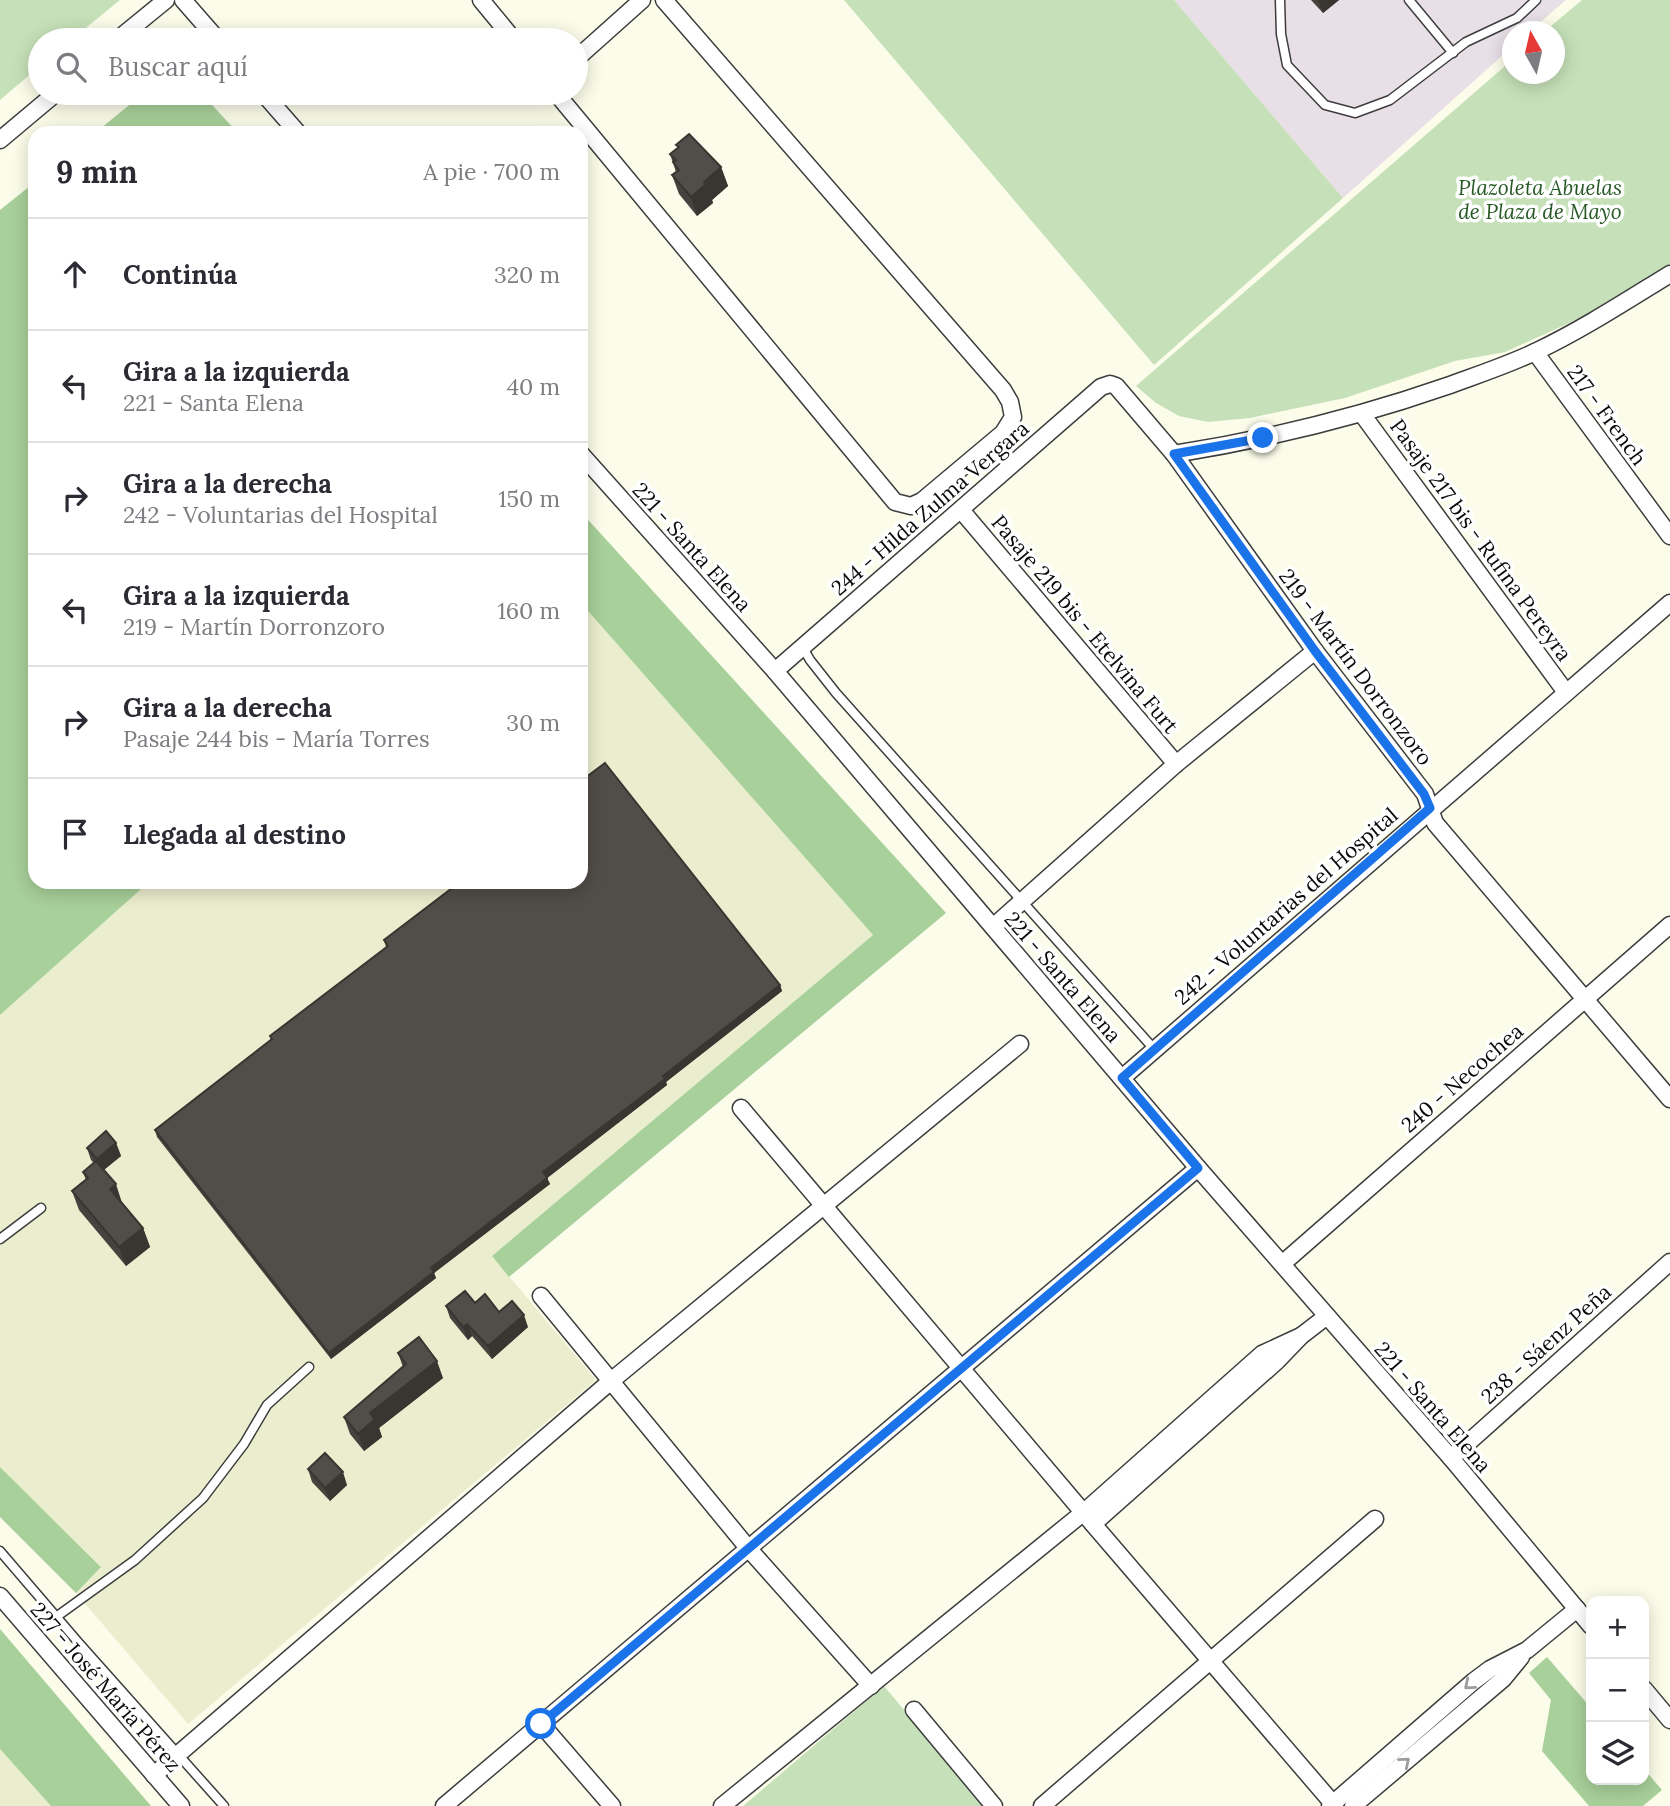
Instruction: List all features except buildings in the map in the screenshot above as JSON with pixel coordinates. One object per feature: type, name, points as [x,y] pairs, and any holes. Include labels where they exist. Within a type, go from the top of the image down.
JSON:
[{"type":"street","points":[[132,28],[166,0]]},
{"type":"street","points":[[183,0],[208,28]]},
{"type":"street","points":[[481,0],[504,28]]},
{"type":"street","points":[[588,48],[642,0]]},
{"type":"street","points":[[588,133],[895,502],[911,506],[922,501],[1003,433],[1013,417],[1010,402],[1003,390],[664,0]]},
{"type":"street","points":[[0,140],[42,105]]},
{"type":"street","points":[[274,105],[292,126]]},
{"type":"street","points":[[565,105],[582,126]]},
{"type":"street","points":[[1174,454],[1263,438],[1362,414],[1456,383],[1535,352],[1593,321],[1670,274]]},
{"type":"street","name":"217 - French","points":[[1535,352],[1670,536]]},
{"type":"street","name":"244 - Hilda Zulma Vergara","points":[[775,671],[1101,387],[1110,384],[1116,386]]},
{"type":"street","name":"219 - Martín Dorronzoro","points":[[1116,386],[1174,454],[1315,651],[1424,794],[1435,823],[1670,1099]]},
{"type":"street","name":"Pasaje 217 bis - Rufina Pereyra","points":[[1362,414],[1565,691]]},
{"type":"street","name":"221 - Santa Elena","points":[[588,462],[775,671],[1198,1168],[1451,1458],[1586,1620]]},
{"type":"street","name":"Pasaje 219 bis - Etelvina Furt","points":[[961,510],[1176,764]]},
{"type":"street","name":"242 - Voluntarias del Hospital","points":[[1122,1078],[1430,808],[1670,603]]},
{"type":"street","points":[[993,927],[1176,764],[1315,651]]},
{"type":"street","name":"240 - Necochea","points":[[1282,1264],[1670,925]]},
{"type":"street","points":[[154,1776],[611,1381],[1020,1044]]},
{"type":"street","points":[[741,1108],[1333,1805],[1474,1681],[1527,1650],[1577,1609]]},
{"type":"street","points":[[444,1806],[1198,1168]]},
{"type":"street","name":"238 - Sáenz Peña","points":[[1451,1458],[1670,1262]]},
{"type":"street","points":[[541,1296],[748,1548],[871,1686]]},
{"type":"street","points":[[722,1806],[871,1686],[1088,1518],[1262,1354],[1301,1336],[1326,1316]]},
{"type":"street","points":[[1042,1806],[1375,1519]]},
{"type":"street","name":"227 - José María Pérez","points":[[0,1596],[181,1806]]},
{"type":"street","points":[[1353,1806],[1503,1679],[1527,1650]]},
{"type":"street","points":[[1649,1694],[1668,1712]]},
{"type":"street","points":[[914,1710],[994,1806]]},
{"type":"street","points":[[541,1724],[612,1806]]},
{"type":"lane","points":[[1280,0],[1281,34],[1287,65],[1325,105],[1355,113],[1390,100],[1466,42],[1517,18],[1536,0]]},
{"type":"lane","points":[[1409,0],[1453,53]]},
{"type":"lane","name":"221 - Santa Elena","points":[[802,646],[836,692],[1154,1049]]},
{"type":"lane","points":[[0,1240],[41,1208]]},
{"type":"lane","points":[[56,1617],[135,1560],[203,1498],[244,1444],[267,1405],[309,1367]]},
{"type":"lane","points":[[0,1551],[224,1806]]},
{"type":"shaded area","points":[[1174,0],[1566,0],[1542,21],[1502,21],[1502,56],[1343,198]]},
{"type":"green space","points":[[0,0],[120,0],[86,28],[28,28],[28,76],[0,100]]},
{"type":"green space","points":[[844,0],[1174,0],[1343,198],[1154,365]]},
{"type":"green space","name":"Plazoleta Abuelas de Plaza de Mayo","points":[[1582,0],[1670,0],[1670,264],[1623,295],[1505,352],[1455,361],[1345,398],[1250,418],[1208,422],[1179,416],[1156,403],[1136,386],[1502,69],[1502,84],[1565,84],[1565,21],[1557,21]]},
{"type":"green space","points":[[129,105],[212,105],[232,126],[104,126]]},
{"type":"green space","points":[[28,188],[28,889],[141,889],[0,1015],[0,210]]},
{"type":"green space","points":[[588,520],[946,913],[509,1277],[492,1256],[873,935],[588,611]]},
{"type":"green space","points":[[588,611],[873,935],[492,1256],[596,1380],[188,1724],[76,1593],[101,1566],[0,1467],[0,1015],[141,889],[588,889]]},
{"type":"green space","points":[[0,1467],[101,1567],[76,1593],[0,1517]]},
{"type":"green space","points":[[0,1629],[151,1806],[51,1806],[0,1749]]},
{"type":"green space","points":[[1547,1657],[1586,1702],[1586,1785],[1649,1785],[1649,1775],[1662,1790],[1643,1806],[1589,1806],[1542,1751],[1551,1700],[1529,1673]]},
{"type":"green space","points":[[884,1686],[985,1806],[743,1806]]},
{"type":"green space","points":[[0,1749],[51,1806],[0,1806]]},
{"type":"route","points":[[541,1724],[1198,1168],[1122,1078],[1430,808],[1424,794],[1315,651],[1174,454],[1263,438]]}]
